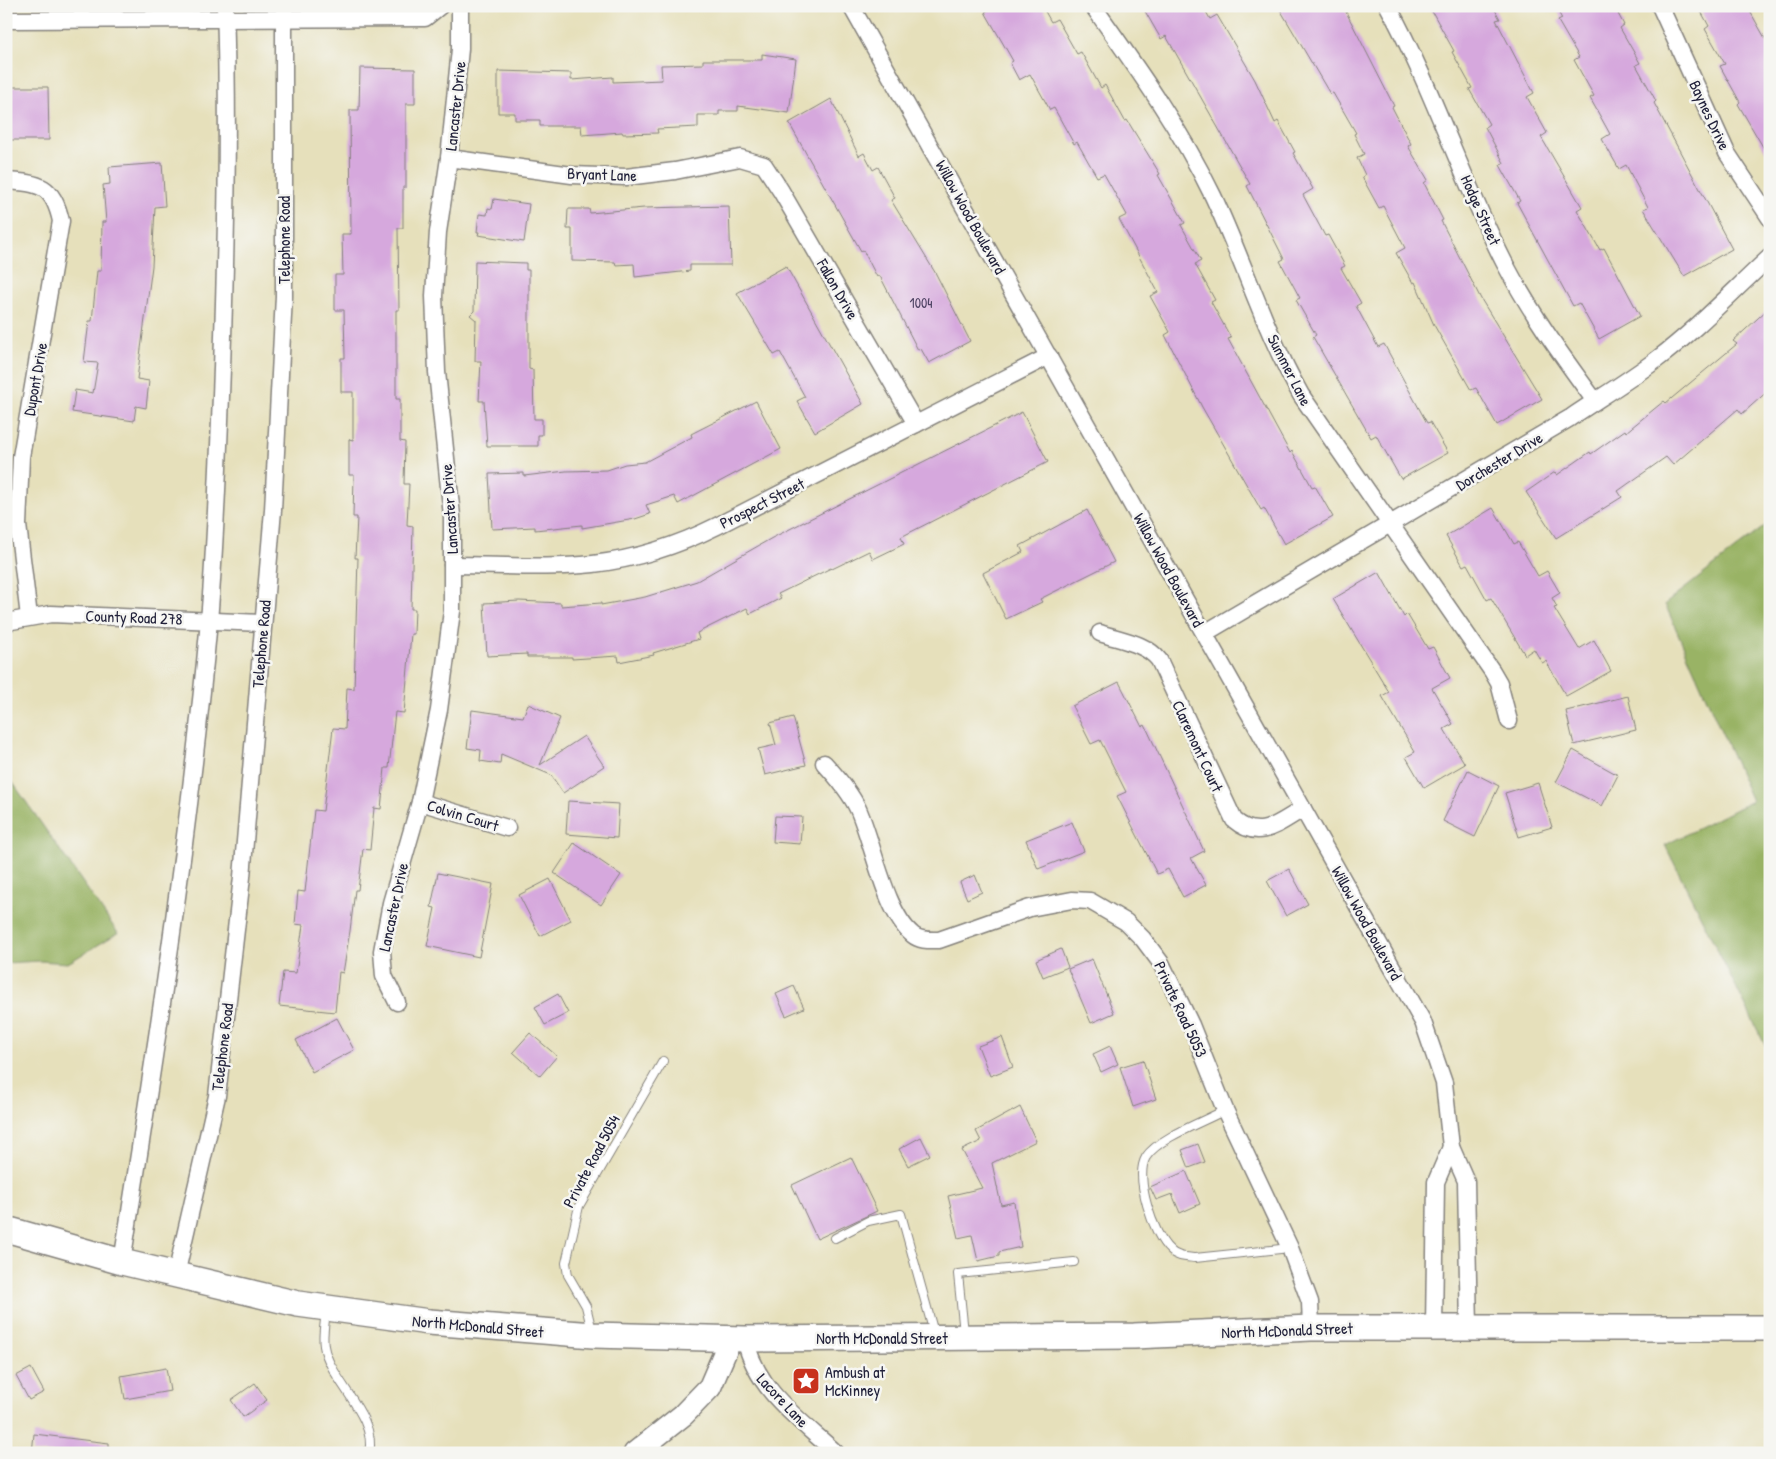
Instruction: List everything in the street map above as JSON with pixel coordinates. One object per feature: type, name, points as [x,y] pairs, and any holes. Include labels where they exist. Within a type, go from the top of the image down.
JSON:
[{"type":"main road","name":"North McDonald Street","points":[[6,1229],[176,1276],[262,1297],[326,1309],[429,1322],[592,1335],[738,1339],[935,1338],[1134,1336],[1311,1328],[1770,1328]]},
{"type":"street","points":[[6,20],[225,13],[425,18],[440,6]]},
{"type":"street","name":"Lancaster Drive","points":[[397,1002],[384,976],[382,951],[391,903],[420,802],[444,687],[452,611],[452,516],[437,372],[434,296],[438,232],[449,158],[460,49],[460,6]]},
{"type":"street","name":"Willow Wood Boulevard","points":[[851,6],[1423,1022],[1444,1083],[1451,1147],[1466,1180],[1469,1328]]},
{"type":"street","name":"Summer Lane","points":[[1093,6],[1151,88],[1193,157],[1216,204],[1289,374],[1301,395],[1492,671],[1499,683],[1509,721]]},
{"type":"street","name":"Hodge Street","points":[[1388,6],[1422,72],[1504,261],[1546,334],[1595,402]]},
{"type":"street","name":"Baynes Drive","points":[[1660,6],[1727,152],[1745,183],[1770,218]]},
{"type":"street","points":[[122,1262],[161,1020],[188,810],[209,620],[219,460],[226,255],[225,13]]},
{"type":"street","name":"Telephone Road","points":[[176,1276],[217,1096],[242,877],[273,510],[284,296],[284,13]]},
{"type":"street","name":"Bryant Lane","points":[[449,158],[600,177],[651,175],[734,159],[753,160]]},
{"type":"street","name":"Fallon Drive","points":[[753,160],[764,165],[772,175],[916,424]]},
{"type":"street","name":"Dupont Drive","points":[[6,181],[32,182],[43,186],[57,202],[61,221],[61,234],[21,457],[18,525],[29,617]]},
{"type":"street","name":"Dorchester Drive","points":[[1204,633],[1390,525],[1595,402],[1657,359],[1770,257]]},
{"type":"street","name":"Prospect Street","points":[[452,565],[593,564],[679,543],[717,526],[1049,356]]},
{"type":"street","name":"County Road 278","points":[[6,622],[29,617],[77,614],[262,623]]},
{"type":"street","name":"Claremont Court","points":[[1100,634],[1143,647],[1153,652],[1159,660],[1228,811],[1238,824],[1249,830],[1265,830],[1303,809]]},
{"type":"street","name":"Private Road 5053","points":[[824,763],[837,777],[858,808],[894,909],[904,926],[913,935],[925,940],[939,940],[1030,908],[1072,900],[1090,901],[1126,922],[1143,939],[1161,963],[1191,1025],[1225,1110],[1290,1248],[1310,1302],[1311,1328]]},
{"type":"street","name":"Colvin Court","points":[[420,802],[507,828]]},
{"type":"street","name":"Willow Wood Boulevard","points":[[1434,1328],[1436,1182],[1451,1147]]},
{"type":"street","points":[[635,1453],[683,1415],[710,1387],[738,1339]]},
{"type":"street","name":"Lacore Lane","points":[[738,1339],[764,1384],[836,1453]]},
{"type":"lane","name":"Private Road 5054","points":[[592,1335],[586,1306],[568,1275],[566,1263],[574,1223],[579,1206],[663,1061]]},
{"type":"lane","points":[[1225,1110],[1161,1143],[1147,1156],[1142,1167],[1142,1182],[1152,1219],[1162,1240],[1170,1251],[1179,1256],[1195,1258],[1290,1248]]},
{"type":"lane","points":[[835,1238],[868,1221],[901,1214],[935,1338]]},
{"type":"lane","points":[[964,1337],[958,1274],[1074,1262]]},
{"type":"lane","points":[[326,1309],[324,1348],[366,1428],[370,1446],[369,1453]]},
{"type":"green space","points":[[1770,522],[1770,1055],[1665,845],[1752,801],[1665,604]]},
{"type":"green space","points":[[6,773],[118,933],[68,963],[40,961],[6,963]]},
{"type":"building","points":[[995,6],[1042,6],[1051,22],[1057,19],[1077,54],[1081,52],[1101,88],[1105,85],[1125,121],[1127,120],[1160,174],[1158,175],[1185,223],[1181,225],[1201,261],[1195,264],[1215,300],[1211,302],[1231,338],[1228,339],[1290,453],[1292,451],[1312,487],[1315,486],[1333,517],[1284,544],[1264,508],[1261,510],[1202,407],[1165,335],[1170,332],[1150,296],[1158,292],[1119,219],[1127,215],[1104,174],[1097,177],[1077,142],[1074,144],[1054,108],[1050,110],[1030,74],[1019,80],[1010,63],[1013,61],[985,12]]},
{"type":"building","points":[[1142,6],[1203,6],[1210,19],[1217,15],[1255,80],[1275,123],[1278,121],[1313,189],[1303,195],[1325,236],[1328,235],[1345,266],[1341,268],[1361,303],[1356,306],[1378,347],[1384,344],[1427,423],[1430,422],[1448,453],[1401,479],[1376,435],[1371,438],[1313,337],[1316,335],[1296,300],[1300,298],[1280,261],[1284,259],[1247,186],[1250,184],[1166,36],[1161,39]]},
{"type":"building","points":[[1278,6],[1343,6],[1394,106],[1392,107],[1411,144],[1408,146],[1428,180],[1424,183],[1443,220],[1441,221],[1481,299],[1542,399],[1497,425],[1476,388],[1471,390],[1434,325],[1415,282],[1413,283],[1396,253],[1405,248],[1383,206],[1379,208],[1362,177],[1365,175],[1357,158],[1364,154],[1354,134],[1356,133],[1333,93],[1330,94]]},
{"type":"building","points":[[1429,6],[1493,6],[1500,19],[1496,20],[1534,93],[1527,97],[1547,133],[1541,137],[1582,207],[1577,210],[1600,250],[1604,248],[1640,316],[1599,339],[1579,303],[1573,306],[1517,203],[1520,201],[1500,165],[1504,163],[1485,127],[1489,124],[1469,89],[1472,88]]},
{"type":"building","points":[[1555,6],[1614,6],[1624,25],[1620,28],[1640,63],[1636,65],[1656,101],[1654,103],[1732,249],[1684,276],[1643,209],[1648,207],[1626,165],[1619,169],[1602,139],[1610,134],[1590,98],[1594,96],[1574,60],[1579,57],[1558,21],[1562,19]]},
{"type":"building","points":[[1698,6],[1747,6],[1770,47],[1770,159],[1738,104],[1740,102],[1720,66],[1725,64],[1705,29],[1709,26]]},
{"type":"building","points":[[762,54],[796,59],[789,113],[738,106],[738,111],[719,111],[719,115],[698,115],[698,127],[657,129],[658,133],[623,134],[622,132],[582,135],[581,126],[540,126],[540,120],[515,120],[515,113],[498,113],[498,71],[571,73],[571,80],[613,77],[613,82],[662,80],[661,65],[703,64],[703,60],[762,60]]},
{"type":"building","points":[[360,68],[415,69],[415,104],[406,104],[406,187],[403,187],[403,228],[398,228],[399,310],[396,310],[396,399],[400,399],[400,441],[405,442],[404,484],[409,484],[407,525],[413,526],[411,609],[415,609],[414,634],[411,634],[404,713],[395,712],[389,768],[385,768],[381,809],[374,808],[370,850],[363,849],[358,890],[355,890],[343,973],[339,972],[335,1012],[279,1006],[283,972],[296,973],[303,925],[295,924],[298,891],[305,892],[314,810],[323,811],[333,728],[345,729],[347,688],[354,689],[358,558],[355,558],[357,517],[353,517],[354,475],[349,475],[349,439],[353,440],[353,392],[341,392],[341,358],[345,358],[344,310],[335,310],[335,275],[343,275],[342,234],[351,234],[350,110],[359,110]]},
{"type":"building","points":[[6,87],[48,87],[49,140],[7,140]]},
{"type":"building","points":[[831,99],[859,156],[864,153],[873,170],[878,167],[895,198],[891,200],[936,274],[970,341],[929,363],[921,349],[918,350],[880,276],[877,277],[863,250],[861,251],[789,123]]},
{"type":"building","points":[[162,163],[165,206],[155,207],[152,266],[137,379],[149,381],[146,408],[136,406],[134,421],[72,412],[75,390],[93,393],[98,363],[84,362],[89,321],[92,321],[97,271],[101,271],[102,222],[106,222],[103,185],[110,184],[109,167]]},
{"type":"building","points":[[494,199],[529,204],[524,242],[478,235],[479,214],[487,215],[488,208],[492,209]]},
{"type":"building","points":[[729,206],[731,265],[690,265],[690,271],[635,277],[634,264],[616,265],[615,262],[572,261],[572,229],[567,229],[568,209],[589,209],[590,213],[644,208]]},
{"type":"building","points":[[475,261],[526,263],[526,270],[529,270],[529,369],[533,370],[534,419],[542,419],[542,435],[538,435],[538,446],[487,446],[484,401],[479,401],[481,361],[475,361],[476,320],[470,315],[474,311]]},
{"type":"building","points":[[786,266],[863,404],[815,432],[797,401],[805,397],[780,352],[774,355],[737,293]]},
{"type":"building","points":[[1770,307],[1770,389],[1742,414],[1738,409],[1673,465],[1666,457],[1618,491],[1622,497],[1556,538],[1526,492],[1555,472],[1557,475],[1590,452],[1591,454],[1625,430],[1626,432],[1664,401],[1666,403],[1737,344],[1733,341]]},
{"type":"building","points":[[756,401],[781,449],[678,504],[674,496],[646,505],[650,514],[635,519],[582,528],[582,525],[535,530],[535,527],[492,529],[489,474],[524,473],[524,476],[566,471],[607,470],[625,464],[645,462],[692,437],[691,434]]},
{"type":"building","points":[[1022,412],[1048,462],[901,537],[904,544],[873,559],[869,551],[831,568],[778,594],[781,598],[750,614],[747,608],[697,633],[699,639],[653,653],[654,655],[619,662],[618,656],[572,659],[572,657],[527,657],[527,654],[487,656],[484,603],[519,601],[561,603],[561,606],[601,603],[601,605],[645,597],[697,581],[772,538]]},
{"type":"building","points":[[1493,508],[1514,544],[1518,542],[1538,576],[1547,571],[1560,593],[1552,598],[1557,607],[1554,608],[1579,649],[1594,640],[1611,671],[1566,696],[1546,661],[1542,663],[1534,649],[1525,655],[1491,598],[1487,600],[1467,564],[1463,566],[1446,536]]},
{"type":"building","points":[[1087,510],[1114,562],[1040,599],[1042,602],[1006,619],[983,573],[1023,552],[1020,546]]},
{"type":"building","points":[[1379,572],[1404,617],[1407,614],[1428,649],[1433,647],[1450,678],[1432,688],[1453,724],[1444,729],[1465,764],[1424,788],[1406,757],[1415,752],[1382,696],[1389,692],[1333,599]]},
{"type":"building","points":[[1119,682],[1142,727],[1145,725],[1204,851],[1191,858],[1206,885],[1183,897],[1168,869],[1157,874],[1117,796],[1126,792],[1100,740],[1091,744],[1072,706]]},
{"type":"building","points":[[1628,696],[1636,730],[1574,745],[1566,711]]},
{"type":"building","points":[[528,704],[560,718],[540,765],[584,736],[604,766],[563,793],[551,775],[501,754],[500,764],[480,761],[481,750],[467,748],[472,710],[523,717]]},
{"type":"building","points":[[793,717],[806,765],[765,775],[758,749],[776,745],[770,723]]},
{"type":"building","points":[[1573,750],[1618,775],[1602,806],[1556,782]]},
{"type":"building","points":[[1468,770],[1499,786],[1475,837],[1443,821]]},
{"type":"building","points":[[1538,783],[1552,827],[1519,837],[1505,793]]},
{"type":"building","points":[[568,801],[619,804],[617,838],[566,834]]},
{"type":"building","points":[[775,816],[802,817],[800,844],[773,842]]},
{"type":"building","points":[[1072,822],[1084,851],[1038,869],[1026,840]]},
{"type":"building","points":[[574,843],[621,875],[601,905],[554,873]]},
{"type":"building","points":[[1289,869],[1308,904],[1286,916],[1267,881]]},
{"type":"building","points":[[438,873],[493,884],[479,957],[427,946],[435,908],[431,907]]},
{"type":"building","points":[[975,875],[982,892],[967,899],[960,882]]},
{"type":"building","points":[[550,879],[571,920],[540,936],[519,895]]},
{"type":"building","points":[[1061,949],[1068,967],[1043,977],[1036,960]]},
{"type":"building","points":[[1092,959],[1114,1013],[1091,1023],[1068,969]]},
{"type":"building","points":[[794,986],[804,1008],[786,1016],[776,994]]},
{"type":"building","points":[[558,994],[568,1013],[545,1025],[535,1007]]},
{"type":"building","points":[[337,1018],[354,1050],[312,1072],[296,1040]]},
{"type":"building","points":[[530,1033],[557,1056],[540,1076],[513,1052]]},
{"type":"building","points":[[1002,1037],[1013,1067],[990,1076],[978,1046]]},
{"type":"building","points":[[1110,1046],[1118,1064],[1101,1072],[1093,1054]]},
{"type":"building","points":[[1143,1060],[1156,1099],[1133,1107],[1120,1067]]},
{"type":"building","points":[[1020,1107],[1036,1141],[992,1163],[1001,1205],[1014,1202],[1021,1247],[999,1252],[999,1256],[978,1261],[972,1235],[958,1238],[948,1196],[982,1188],[962,1150],[981,1141],[976,1131]]},
{"type":"building","points":[[921,1137],[930,1155],[908,1166],[899,1149]]},
{"type":"building","points":[[1198,1144],[1205,1162],[1189,1168],[1182,1150]]},
{"type":"building","points":[[851,1157],[877,1211],[817,1239],[792,1185]]},
{"type":"building","points":[[1186,1171],[1200,1204],[1180,1213],[1172,1194],[1156,1200],[1150,1187]]},
{"type":"building","points":[[31,1368],[44,1392],[29,1400],[16,1376]]},
{"type":"building","points":[[166,1368],[170,1391],[125,1399],[121,1376]]},
{"type":"building","points":[[255,1383],[267,1400],[243,1417],[231,1400]]},
{"type":"building","points":[[34,1434],[109,1443],[109,1453],[32,1453]]},
{"type":"place","name":"Ambush at McKinney","points":[[806,1381]]}]
